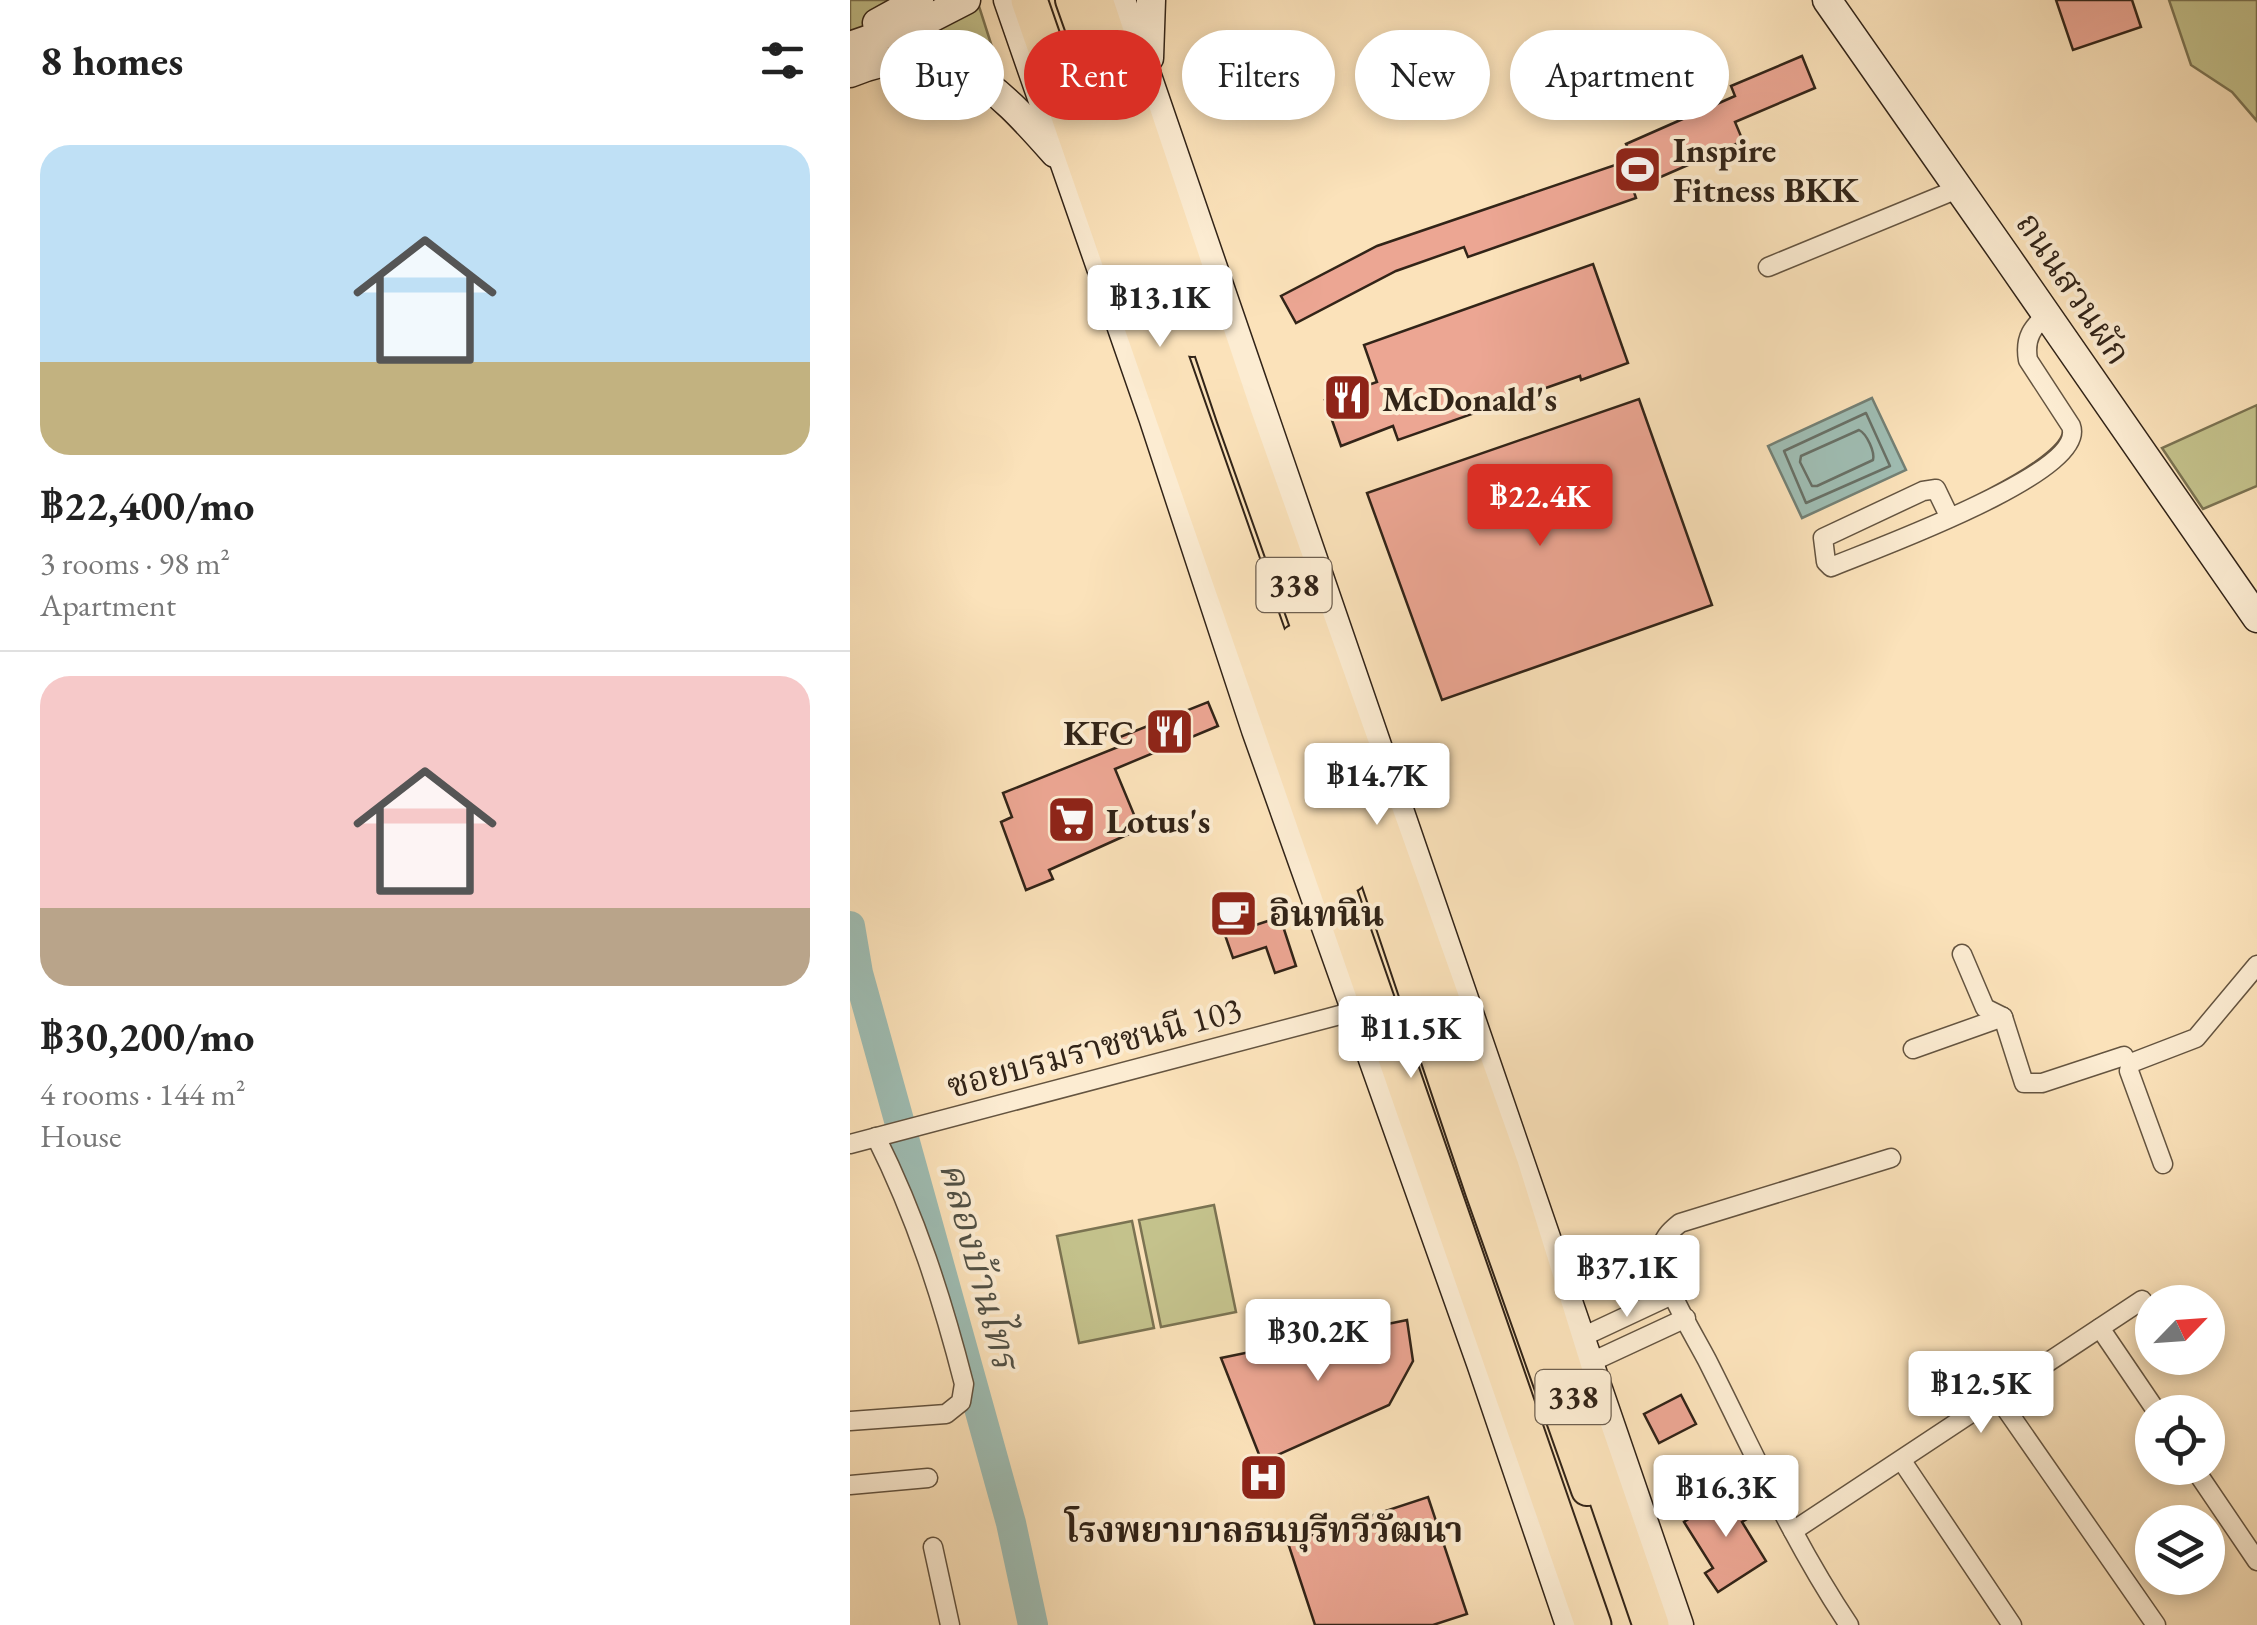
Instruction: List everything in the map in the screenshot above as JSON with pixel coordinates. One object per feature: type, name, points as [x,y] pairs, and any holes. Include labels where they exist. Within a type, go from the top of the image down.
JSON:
[{"type":"highway","name":"338","points":[[1029,0],[1594,1625]]},
{"type":"highway","name":"338","points":[[1095,0],[1235,418],[1502,1167],[1570,1389],[1651,1625]]},
{"type":"highway","points":[[1291,829],[1445,1202]]},
{"type":"highway","points":[[1502,1167],[1579,1340]]},
{"type":"main road","points":[[850,37],[920,0]]},
{"type":"main road","points":[[850,46],[930,18],[966,0]]},
{"type":"main road","name":"338","points":[[1008,0],[1291,829],[1570,1625]]},
{"type":"main road","name":"338","points":[[1047,0],[1285,678],[1458,1198],[1611,1625]]},
{"type":"main road","name":"338","points":[[1071,0],[1634,1625]]},
{"type":"main road","name":"338","points":[[1122,0],[1132,30]]},
{"type":"main road","points":[[1148,30],[1151,0]]},
{"type":"main road","name":"ถนนสวนผัก","points":[[1827,0],[2255,610]]},
{"type":"main road","points":[[850,74],[886,62],[910,60],[932,62],[973,75],[1012,104],[1066,165]]},
{"type":"main road","name":"338","points":[[1162,119],[1679,1625]]},
{"type":"street","points":[[1768,267],[1960,188]]},
{"type":"street","points":[[1950,518],[1936,490],[1923,490],[1823,538],[1826,562],[1831,567],[1950,518],[1992,500],[2035,474],[2071,443],[2071,426],[2028,360],[2026,348],[2032,328],[2048,313]]},
{"type":"street","points":[[1962,954],[1985,1008],[2004,1017],[2024,1082],[2042,1083],[2124,1056]]},
{"type":"street","points":[[2163,1164],[2129,1071],[2131,1063],[2196,1038],[2257,965]]},
{"type":"street","name":"ซอยบรมราชชนนี 103","points":[[850,1144],[1355,1011]]},
{"type":"street","points":[[1913,1049],[2004,1017]]},
{"type":"street","points":[[850,1421],[946,1414],[961,1402],[964,1384],[926,1250],[880,1137]]},
{"type":"street","points":[[1849,1625],[1794,1532],[1686,1318],[1662,1266],[1660,1250],[1668,1233],[1680,1223],[1891,1158]]},
{"type":"street","points":[[1579,1340],[1674,1294]]},
{"type":"street","points":[[1794,1532],[2135,1305]]},
{"type":"street","points":[[1579,1340],[1686,1318]]},
{"type":"street","points":[[2100,1328],[2145,1395]]},
{"type":"street","points":[[1997,1396],[2152,1624]]},
{"type":"street","points":[[1902,1461],[2012,1625]]},
{"type":"street","points":[[850,1485],[928,1478]]},
{"type":"street","points":[[2205,1485],[2257,1562]]},
{"type":"street","points":[[933,1547],[950,1625]]},
{"type":"shaded area","points":[[850,0],[977,0],[987,30],[880,30],[880,49],[850,53]]},
{"type":"shaded area","points":[[2169,0],[2257,0],[2257,121],[2232,92],[2191,65]]},
{"type":"shaded area","points":[[2257,405],[2257,486],[2203,509],[2162,448]]},
{"type":"shaded area","points":[[1214,1205],[1236,1312],[1161,1327],[1139,1220]]},
{"type":"shaded area","points":[[1132,1221],[1154,1328],[1079,1343],[1057,1236]]},
{"type":"water","points":[[1872,398],[1906,470],[1802,518],[1768,446]]},
{"type":"building","points":[[2056,0],[2132,0],[2141,27],[2073,50]]},
{"type":"building","points":[[1802,56],[1815,88],[1735,122],[1743,141],[1633,189],[1636,198],[1468,257],[1464,247],[1396,271],[1296,323],[1281,296],[1377,246],[1633,159],[1626,144],[1680,120],[1729,120],[1729,99],[1735,96],[1731,86]]},
{"type":"building","points":[[1593,264],[1628,363],[1398,440],[1393,426],[1341,446],[1325,400],[1377,382],[1364,345]]},
{"type":"building","points":[[1639,399],[1712,605],[1442,700],[1367,493]]},
{"type":"building","name":"Lotus's","points":[[1208,702],[1218,726],[1115,769],[1140,829],[1049,870],[1053,879],[1026,890],[1001,822],[1012,817],[1003,793],[1123,745],[1120,737]]},
{"type":"building","points":[[1280,917],[1296,966],[1275,973],[1266,947],[1233,958],[1225,935]]},
{"type":"building","points":[[1407,1320],[1413,1361],[1389,1405],[1262,1462],[1221,1358]]},
{"type":"building","points":[[1681,1395],[1696,1424],[1659,1443],[1644,1414]]},
{"type":"building","points":[[1735,1489],[1752,1516],[1742,1522],[1766,1561],[1718,1592],[1705,1573],[1713,1568],[1684,1522]]},
{"type":"building","points":[[1428,1497],[1467,1614],[1433,1625],[1315,1625],[1288,1543]]},
{"type":"waterway","name":"คลองบ้านไทร","points":[[850,926],[858,973],[1011,1523],[1033,1625]]},
{"type":"place","name":"Inspire Fitness BKK","points":[[1638,169]]},
{"type":"place","name":"McDonald's","points":[[1347,398]]},
{"type":"place","name":"KFC","points":[[1169,732]]},
{"type":"place","name":"Lotus's","points":[[1071,820]]},
{"type":"place","name":"อินทนิน","points":[[1234,913]]},
{"type":"place","name":"โรงพยาบาลธนบุรีทวีวัฒนา","points":[[1264,1477]]}]
